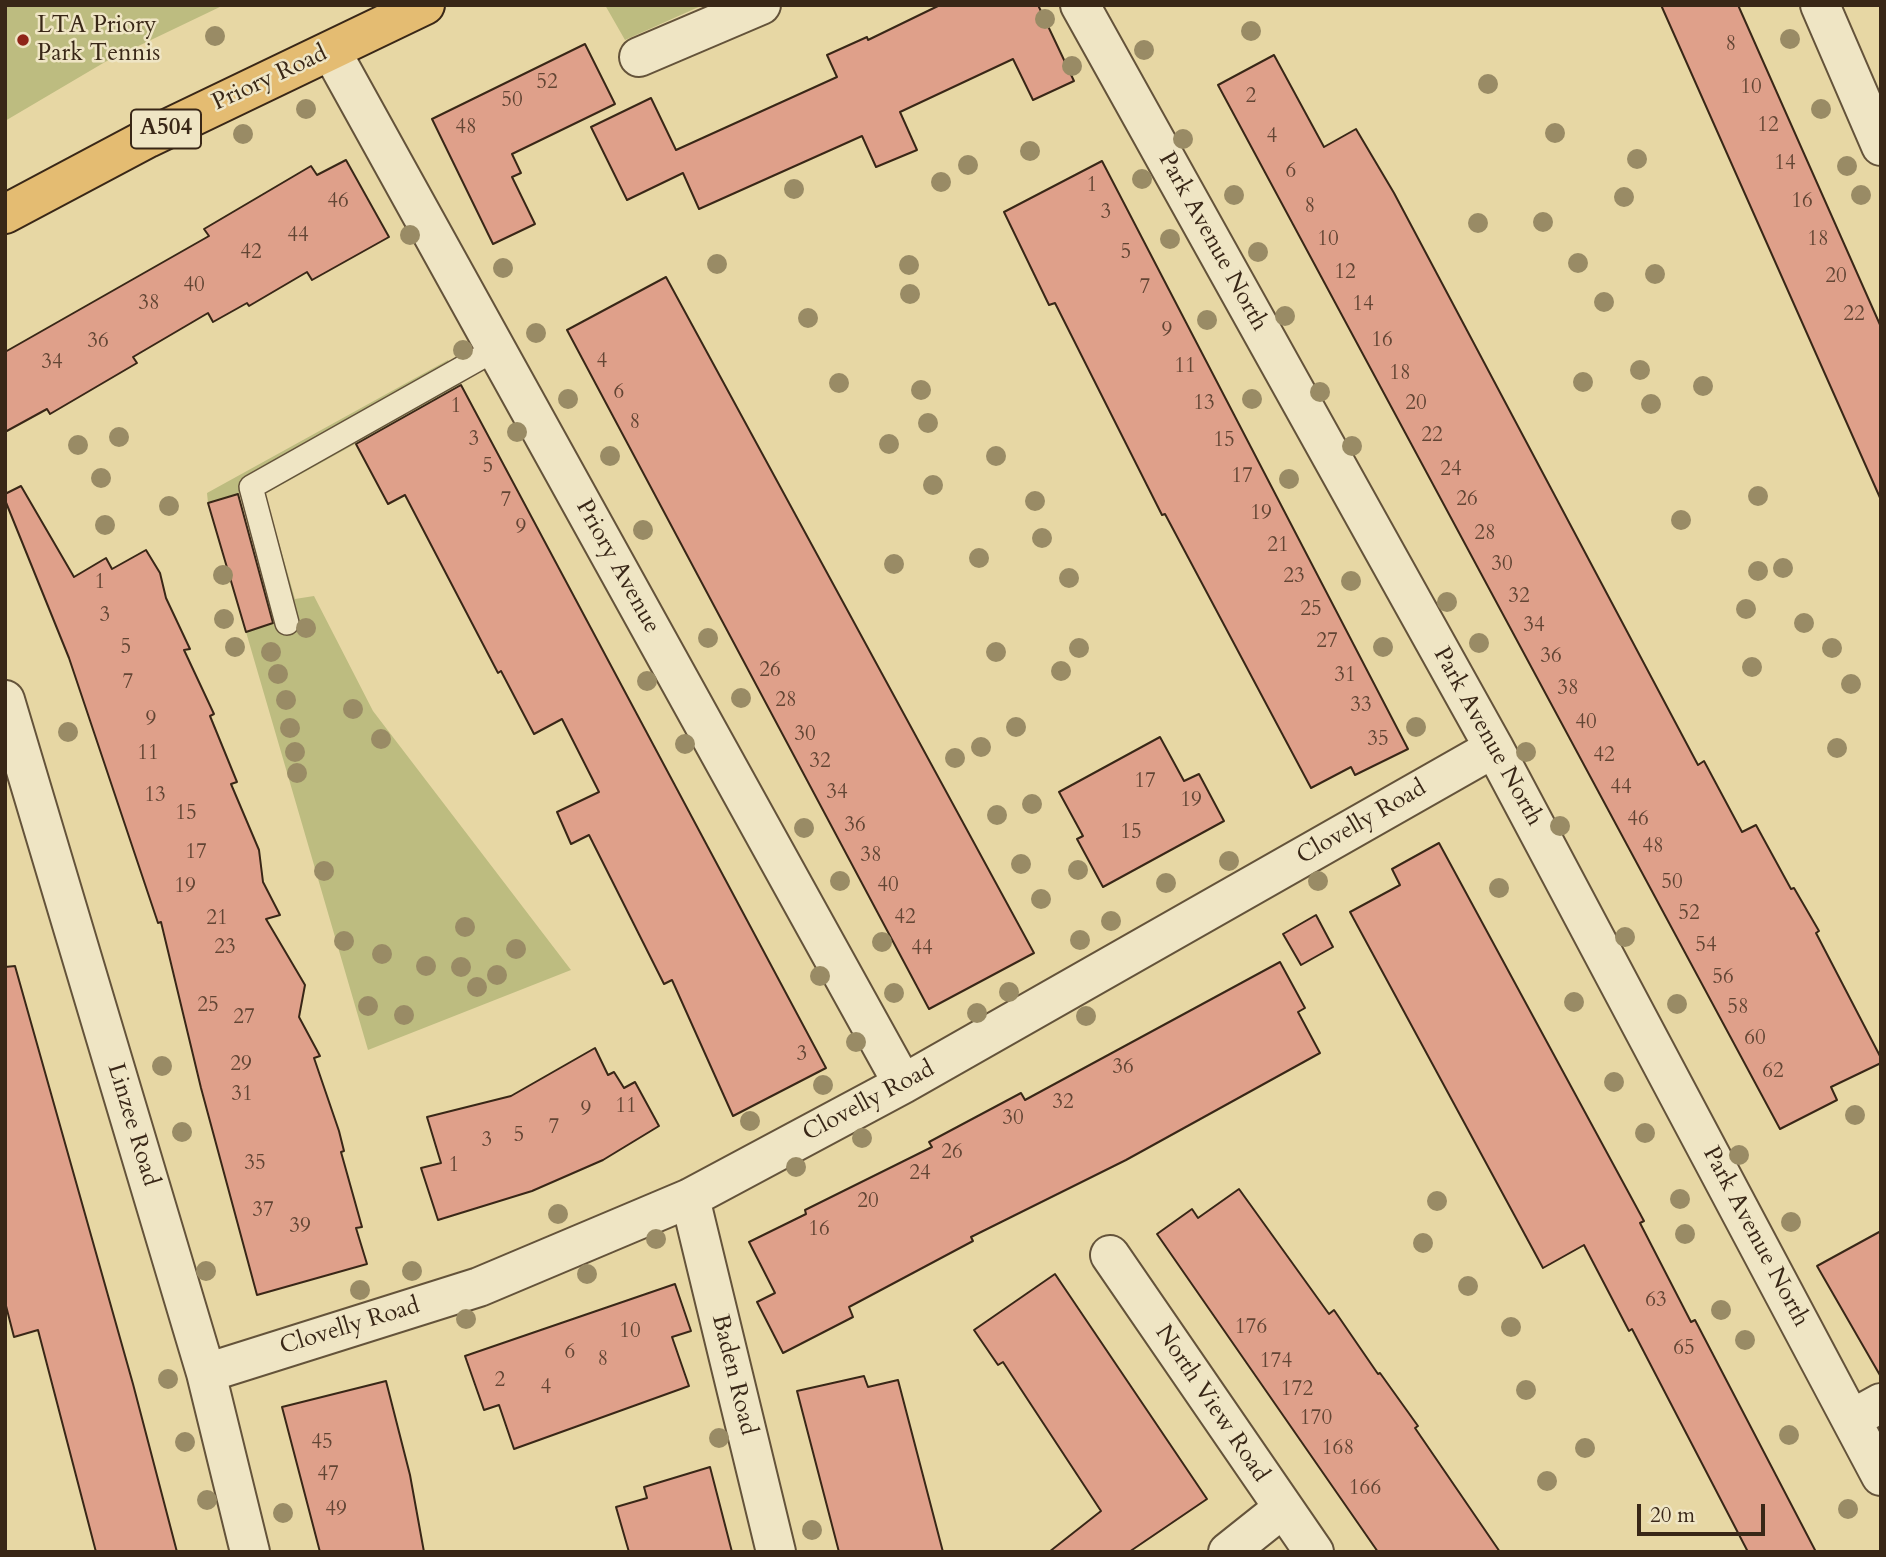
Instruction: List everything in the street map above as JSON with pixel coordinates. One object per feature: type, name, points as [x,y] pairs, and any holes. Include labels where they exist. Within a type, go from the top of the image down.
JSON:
[{"type":"main road","name":"Priory Road","points":[[5,214],[148,138],[425,5]]},
{"type":"street","points":[[639,57],[761,5]]},
{"type":"street","name":"Park Avenue North","points":[[1080,5],[1866,1411],[1881,1476]]},
{"type":"street","points":[[1820,5],[1881,146]]},
{"type":"street","name":"Priory Avenue","points":[[331,51],[903,1084]]},
{"type":"street","name":"Linzee Road","points":[[5,700],[206,1373],[250,1552]]},
{"type":"street","name":"Clovelly Road","points":[[206,1373],[479,1287],[690,1198],[903,1084],[1494,748]]},
{"type":"street","name":"Baden Road","points":[[690,1198],[776,1552]]},
{"type":"street","name":"North View Road","points":[[1110,1255],[1314,1552]]},
{"type":"street","points":[[1228,1552],[1282,1509]]},
{"type":"lane","points":[[287,622],[251,487],[496,349]]},
{"type":"shaded area","points":[[5,5],[224,5],[105,62],[5,121]]},
{"type":"shaded area","points":[[605,5],[703,5],[625,40]]},
{"type":"shaded area","points":[[448,360],[461,385],[265,494],[295,599],[314,596],[373,711],[571,970],[368,1050],[246,632],[280,621],[241,493],[208,503],[207,493]]},
{"type":"building","points":[[940,5],[1038,5],[1074,81],[1033,100],[1013,59],[900,112],[917,150],[876,167],[862,136],[699,209],[683,173],[627,200],[591,127],[651,98],[676,150],[837,77],[827,55],[867,37],[868,40]]},
{"type":"building","points":[[1661,5],[1738,5],[1881,327],[1881,500]]},
{"type":"building","points":[[585,44],[615,104],[512,154],[521,173],[512,177],[535,224],[493,244],[432,119]]},
{"type":"building","points":[[1274,55],[1324,147],[1356,129],[1394,193],[1698,765],[1704,761],[1742,832],[1756,825],[1791,889],[1794,888],[1819,931],[1816,933],[1881,1058],[1881,1063],[1831,1087],[1837,1100],[1780,1129],[1218,85]]},
{"type":"building","points":[[346,160],[389,237],[312,280],[307,272],[249,306],[247,303],[213,322],[208,313],[133,357],[137,363],[50,414],[47,409],[5,432],[5,352],[209,236],[204,229],[311,166],[317,175]]},
{"type":"building","points":[[1102,161],[1408,749],[1355,775],[1351,767],[1311,788],[1165,514],[1162,515],[1055,303],[1049,305],[1004,212]]},
{"type":"building","points":[[666,277],[1034,953],[929,1009],[567,330]]},
{"type":"building","points":[[461,385],[826,1068],[733,1116],[672,980],[664,984],[589,835],[571,844],[557,812],[599,792],[562,719],[534,734],[501,671],[498,673],[405,495],[388,504],[356,444]]},
{"type":"building","points":[[21,486],[74,577],[106,558],[112,569],[146,550],[160,573],[166,598],[190,649],[184,650],[214,714],[210,716],[237,782],[231,784],[259,850],[263,882],[280,915],[266,919],[305,985],[299,1017],[320,1056],[314,1058],[339,1131],[344,1151],[341,1152],[362,1227],[356,1228],[367,1264],[257,1295],[201,1088],[161,922],[158,923],[69,658],[5,500],[5,494]]},
{"type":"building","points":[[238,494],[273,623],[246,632],[208,503]]},
{"type":"building","points":[[1160,737],[1184,781],[1199,774],[1224,821],[1103,887],[1077,839],[1083,836],[1059,792]]},
{"type":"building","points":[[1439,843],[1644,1221],[1640,1223],[1691,1322],[1695,1320],[1816,1552],[1748,1552],[1632,1329],[1629,1331],[1584,1245],[1543,1268],[1350,912],[1400,885],[1392,869]]},
{"type":"building","points":[[1316,915],[1333,947],[1301,965],[1283,934]]},
{"type":"building","points":[[1280,962],[1305,1008],[1298,1012],[1320,1053],[1126,1160],[971,1237],[973,1241],[849,1307],[853,1317],[783,1353],[757,1302],[775,1293],[749,1242],[806,1214],[805,1210],[932,1147],[929,1142],[1021,1093],[1025,1100]]},
{"type":"building","points":[[15,966],[133,1384],[177,1552],[96,1552],[38,1330],[14,1337],[5,1302],[5,967]]},
{"type":"building","points":[[595,1048],[608,1075],[614,1072],[624,1088],[635,1082],[659,1126],[603,1160],[532,1191],[438,1220],[421,1168],[441,1163],[427,1117],[511,1096]]},
{"type":"building","points":[[1239,1189],[1329,1314],[1334,1310],[1378,1374],[1380,1373],[1500,1552],[1378,1552],[1157,1234],[1192,1209],[1198,1218]]},
{"type":"building","points":[[1881,1231],[1881,1377],[1817,1266]]},
{"type":"building","points":[[1055,1274],[1207,1499],[1129,1552],[1049,1552],[1101,1511],[1003,1362],[998,1365],[974,1330]]},
{"type":"building","points":[[675,1284],[691,1331],[672,1337],[689,1386],[514,1449],[499,1405],[484,1410],[465,1356]]},
{"type":"building","points":[[864,1376],[868,1387],[898,1380],[943,1552],[839,1552],[797,1391]]},
{"type":"building","points":[[386,1381],[410,1475],[424,1552],[320,1552],[282,1407]]},
{"type":"building","points":[[710,1467],[732,1552],[629,1552],[616,1507],[647,1498],[644,1487]]},
{"type":"place","name":"LTA Priory Park Tennis","points":[[23,40]]}]
